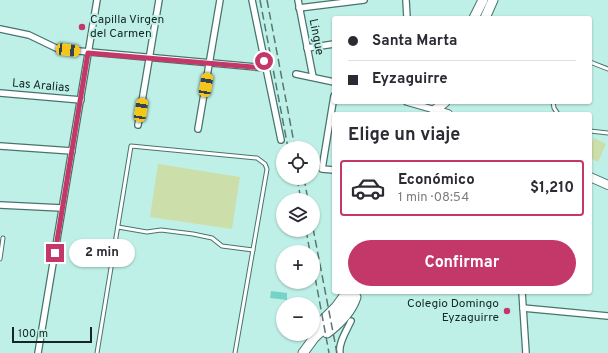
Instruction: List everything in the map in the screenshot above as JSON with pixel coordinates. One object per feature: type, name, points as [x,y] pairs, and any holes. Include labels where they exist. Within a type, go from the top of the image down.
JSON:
[{"type":"main road","points":[[475,16],[483,0]]},
{"type":"main road","points":[[486,16],[493,0]]},
{"type":"main road","points":[[320,323],[336,307],[346,294]]},
{"type":"main road","points":[[307,351],[318,334],[340,313],[352,294]]},
{"type":"main road","points":[[307,351],[346,316],[353,306],[356,294]]},
{"type":"main road","points":[[299,353],[305,341]]},
{"type":"street","points":[[38,353],[97,0]]},
{"type":"street","points":[[138,125],[159,0]]},
{"type":"street","points":[[198,129],[220,0]]},
{"type":"street","points":[[252,0],[281,140]]},
{"type":"street","name":"Lingue","points":[[298,0],[313,77]]},
{"type":"street","points":[[299,8],[364,0]]},
{"type":"street","points":[[406,0],[407,16]]},
{"type":"street","points":[[0,29],[29,35],[62,49],[88,53],[266,68]]},
{"type":"street","points":[[307,48],[332,44]]},
{"type":"street","points":[[296,74],[332,82]]},
{"type":"street","name":"Las Aralias","points":[[0,93],[80,100]]},
{"type":"street","points":[[332,170],[322,169],[333,104]]},
{"type":"street","points":[[415,104],[435,109]]},
{"type":"street","points":[[0,146],[72,151]]},
{"type":"street","points":[[592,178],[608,185]]},
{"type":"street","points":[[0,204],[62,208]]},
{"type":"street","points":[[522,294],[526,353]]},
{"type":"street","points":[[523,308],[608,316]]},
{"type":"street","points":[[340,353],[339,349],[342,339],[351,322]]},
{"type":"lane","points":[[592,63],[608,69]]},
{"type":"lane","points":[[592,131],[608,133]]},
{"type":"lane","points":[[97,353],[131,146],[257,158],[267,169],[235,353]]},
{"type":"lane","points":[[118,227],[147,232],[160,230],[193,234],[212,238],[222,246],[253,250]]},
{"type":"lane","points":[[0,259],[3,238]]},
{"type":"shaded area","points":[[594,138],[606,144],[598,162],[592,159],[592,142]]},
{"type":"shaded area","points":[[158,164],[240,177],[232,229],[150,217]]},
{"type":"shaded area","points":[[271,291],[287,293],[287,297],[270,298]]},
{"type":"railway","points":[[260,0],[287,141]]},
{"type":"railway","points":[[267,0],[294,141]]},
{"type":"railway","points":[[298,185],[300,193]]},
{"type":"railway","points":[[305,185],[307,193]]},
{"type":"railway","points":[[307,237],[309,245]]},
{"type":"railway","points":[[315,237],[337,353]]},
{"type":"railway","points":[[317,289],[329,353]]},
{"type":"place","name":"Capilla Virgen del Carmen","points":[[82,27]]},
{"type":"place","name":"Colegio Domingo Eyzaguirre","points":[[507,311]]},
{"type":"route","points":[[55,253],[88,53],[266,68],[264,61]]}]
